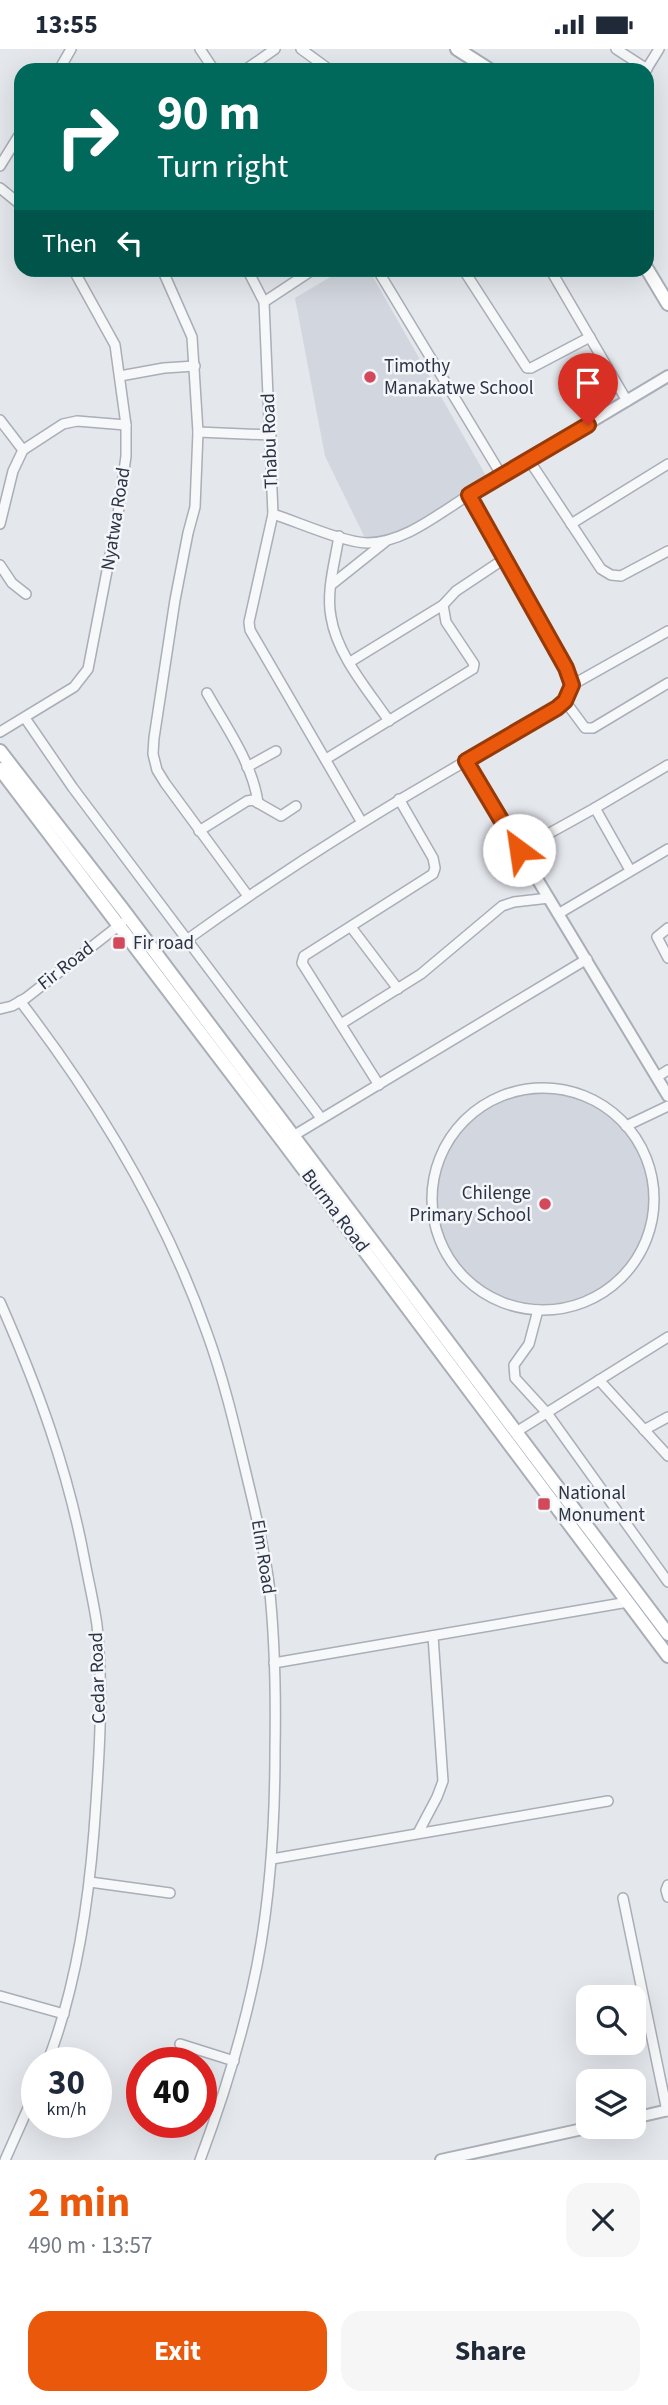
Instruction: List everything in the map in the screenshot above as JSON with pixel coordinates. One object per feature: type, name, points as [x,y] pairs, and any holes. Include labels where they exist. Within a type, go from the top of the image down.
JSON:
[{"type":"main road","points":[[457,49],[479,63]]},
{"type":"main road","points":[[652,277],[668,304]]},
{"type":"main road","name":"Burma Road","points":[[0,751],[628,1602],[657,1620],[668,1656]]},
{"type":"main road","name":"Burma Road","points":[[0,769],[293,1136],[668,1634]]},
{"type":"street","points":[[254,63],[275,49]]},
{"type":"street","points":[[301,49],[320,63]]},
{"type":"street","points":[[616,49],[637,63]]},
{"type":"street","points":[[0,166],[14,143]]},
{"type":"street","points":[[0,188],[14,199]]},
{"type":"street","name":"Nyatwa Road","points":[[0,732],[74,687],[88,669],[118,514],[126,456],[126,425],[115,345],[78,277]]},
{"type":"street","points":[[166,277],[190,331],[195,366],[198,432],[195,507],[175,600],[156,717],[153,754],[157,770],[165,783],[248,896]]},
{"type":"street","points":[[251,277],[264,302],[302,277]]},
{"type":"street","points":[[382,277],[502,476]]},
{"type":"street","points":[[468,277],[527,368],[590,337]]},
{"type":"street","points":[[555,277],[627,401]]},
{"type":"street","name":"Thabu Road","points":[[264,302],[273,514],[367,543],[386,540],[410,531],[668,376]]},
{"type":"street","points":[[120,376],[164,368],[195,366]]},
{"type":"street","points":[[0,420],[23,450]]},
{"type":"street","points":[[0,524],[13,471],[23,450],[63,424],[77,421],[126,425]]},
{"type":"street","points":[[198,432],[271,435]]},
{"type":"street","points":[[529,460],[601,569],[611,575],[621,576],[668,551]]},
{"type":"street","points":[[571,524],[668,464]]},
{"type":"street","points":[[469,495],[566,668],[572,685]]},
{"type":"street","points":[[273,514],[249,622],[250,630],[361,821]]},
{"type":"street","points":[[339,536],[331,585],[330,616],[335,635],[389,722]]},
{"type":"street","points":[[331,585],[386,540]]},
{"type":"street","points":[[350,662],[443,605],[456,591],[504,559]]},
{"type":"street","points":[[0,565],[12,583],[26,594]]},
{"type":"street","points":[[326,759],[474,667],[446,622],[443,605]]},
{"type":"street","points":[[188,939],[361,821],[557,708],[565,701],[572,685],[668,631]]},
{"type":"street","points":[[565,701],[582,725],[589,729],[668,683]]},
{"type":"street","points":[[207,693],[247,767],[255,785],[258,803]]},
{"type":"street","points":[[25,718],[73,788],[321,1118]]},
{"type":"street","points":[[247,767],[276,751]]},
{"type":"street","points":[[466,761],[668,1096]]},
{"type":"street","points":[[519,850],[668,765]]},
{"type":"street","points":[[379,1085],[302,960],[304,956],[433,874],[433,858],[399,799]]},
{"type":"street","points":[[199,831],[247,801],[258,803],[281,816],[296,806]]},
{"type":"street","points":[[594,808],[630,870]]},
{"type":"street","points":[[558,914],[668,849]]},
{"type":"street","points":[[341,1024],[439,961],[502,906],[549,898]]},
{"type":"street","name":"Fir Road","points":[[0,1009],[20,1001],[124,921]]},
{"type":"street","points":[[351,927],[398,989]]},
{"type":"street","points":[[668,928],[657,937],[668,958]]},
{"type":"street","points":[[293,1136],[587,959]]},
{"type":"street","name":"Elm Road","points":[[20,1001],[65,1062],[122,1153],[191,1289],[222,1376],[251,1493],[269,1583],[274,1663],[276,1795],[264,1926],[234,2061],[200,2160]]},
{"type":"street","points":[[657,1077],[668,1070]]},
{"type":"street","points":[[555,1089],[577,1093],[604,1106],[626,1126],[645,1155],[654,1189],[652,1223],[639,1255],[629,1269],[604,1292],[572,1306],[538,1310],[509,1304],[482,1291],[459,1271],[443,1245],[434,1216],[433,1194],[436,1172],[447,1144],[465,1120],[489,1102],[517,1091],[555,1089]]},
{"type":"street","points":[[626,1126],[668,1105]]},
{"type":"street","name":"Cedar Road","points":[[0,1302],[45,1409],[66,1476],[97,1624],[100,1751],[90,1882],[64,2014],[53,2047]]},
{"type":"street","points":[[538,1310],[529,1344],[514,1365],[515,1378],[547,1413],[668,1582]]},
{"type":"street","points":[[516,1432],[668,1337]]},
{"type":"street","points":[[598,1380],[668,1457]]},
{"type":"street","points":[[644,1430],[668,1417]]},
{"type":"street","points":[[274,1663],[628,1602]]},
{"type":"street","points":[[418,1833],[443,1781],[433,1636]]},
{"type":"street","points":[[272,1859],[608,1801]]},
{"type":"street","points":[[90,1882],[170,1893]]},
{"type":"street","points":[[668,1885],[668,1897]]},
{"type":"street","points":[[623,1898],[668,2111],[646,2116]]},
{"type":"street","points":[[0,1996],[64,2014]]},
{"type":"street","points":[[180,2044],[234,2061]]},
{"type":"street","points":[[5,2160],[21,2124]]},
{"type":"street","points":[[441,2160],[576,2130]]},
{"type":"shaded area","name":"Timothy Manakatwe School","points":[[330,277],[373,277],[489,481],[403,533],[365,538],[325,456],[295,298]]},
{"type":"shaded area","name":"Chilenge Primary School","points":[[547,1091],[591,1098],[608,1108],[624,1124],[649,1163],[657,1201],[652,1240],[624,1276],[599,1296],[569,1310],[538,1313],[508,1306],[487,1296],[460,1275],[441,1242],[433,1206],[431,1178],[447,1142],[479,1113],[508,1098]]},
{"type":"place","name":"Timothy Manakatwe School","points":[[370,377]]},
{"type":"place","name":"Fir road","points":[[119,943]]},
{"type":"place","name":"Chilenge Primary School","points":[[545,1204]]},
{"type":"place","name":"National Monument","points":[[544,1504]]},
{"type":"route","points":[[519,850],[466,761],[557,708],[565,701],[572,685],[566,668],[469,495],[588,425]]}]
